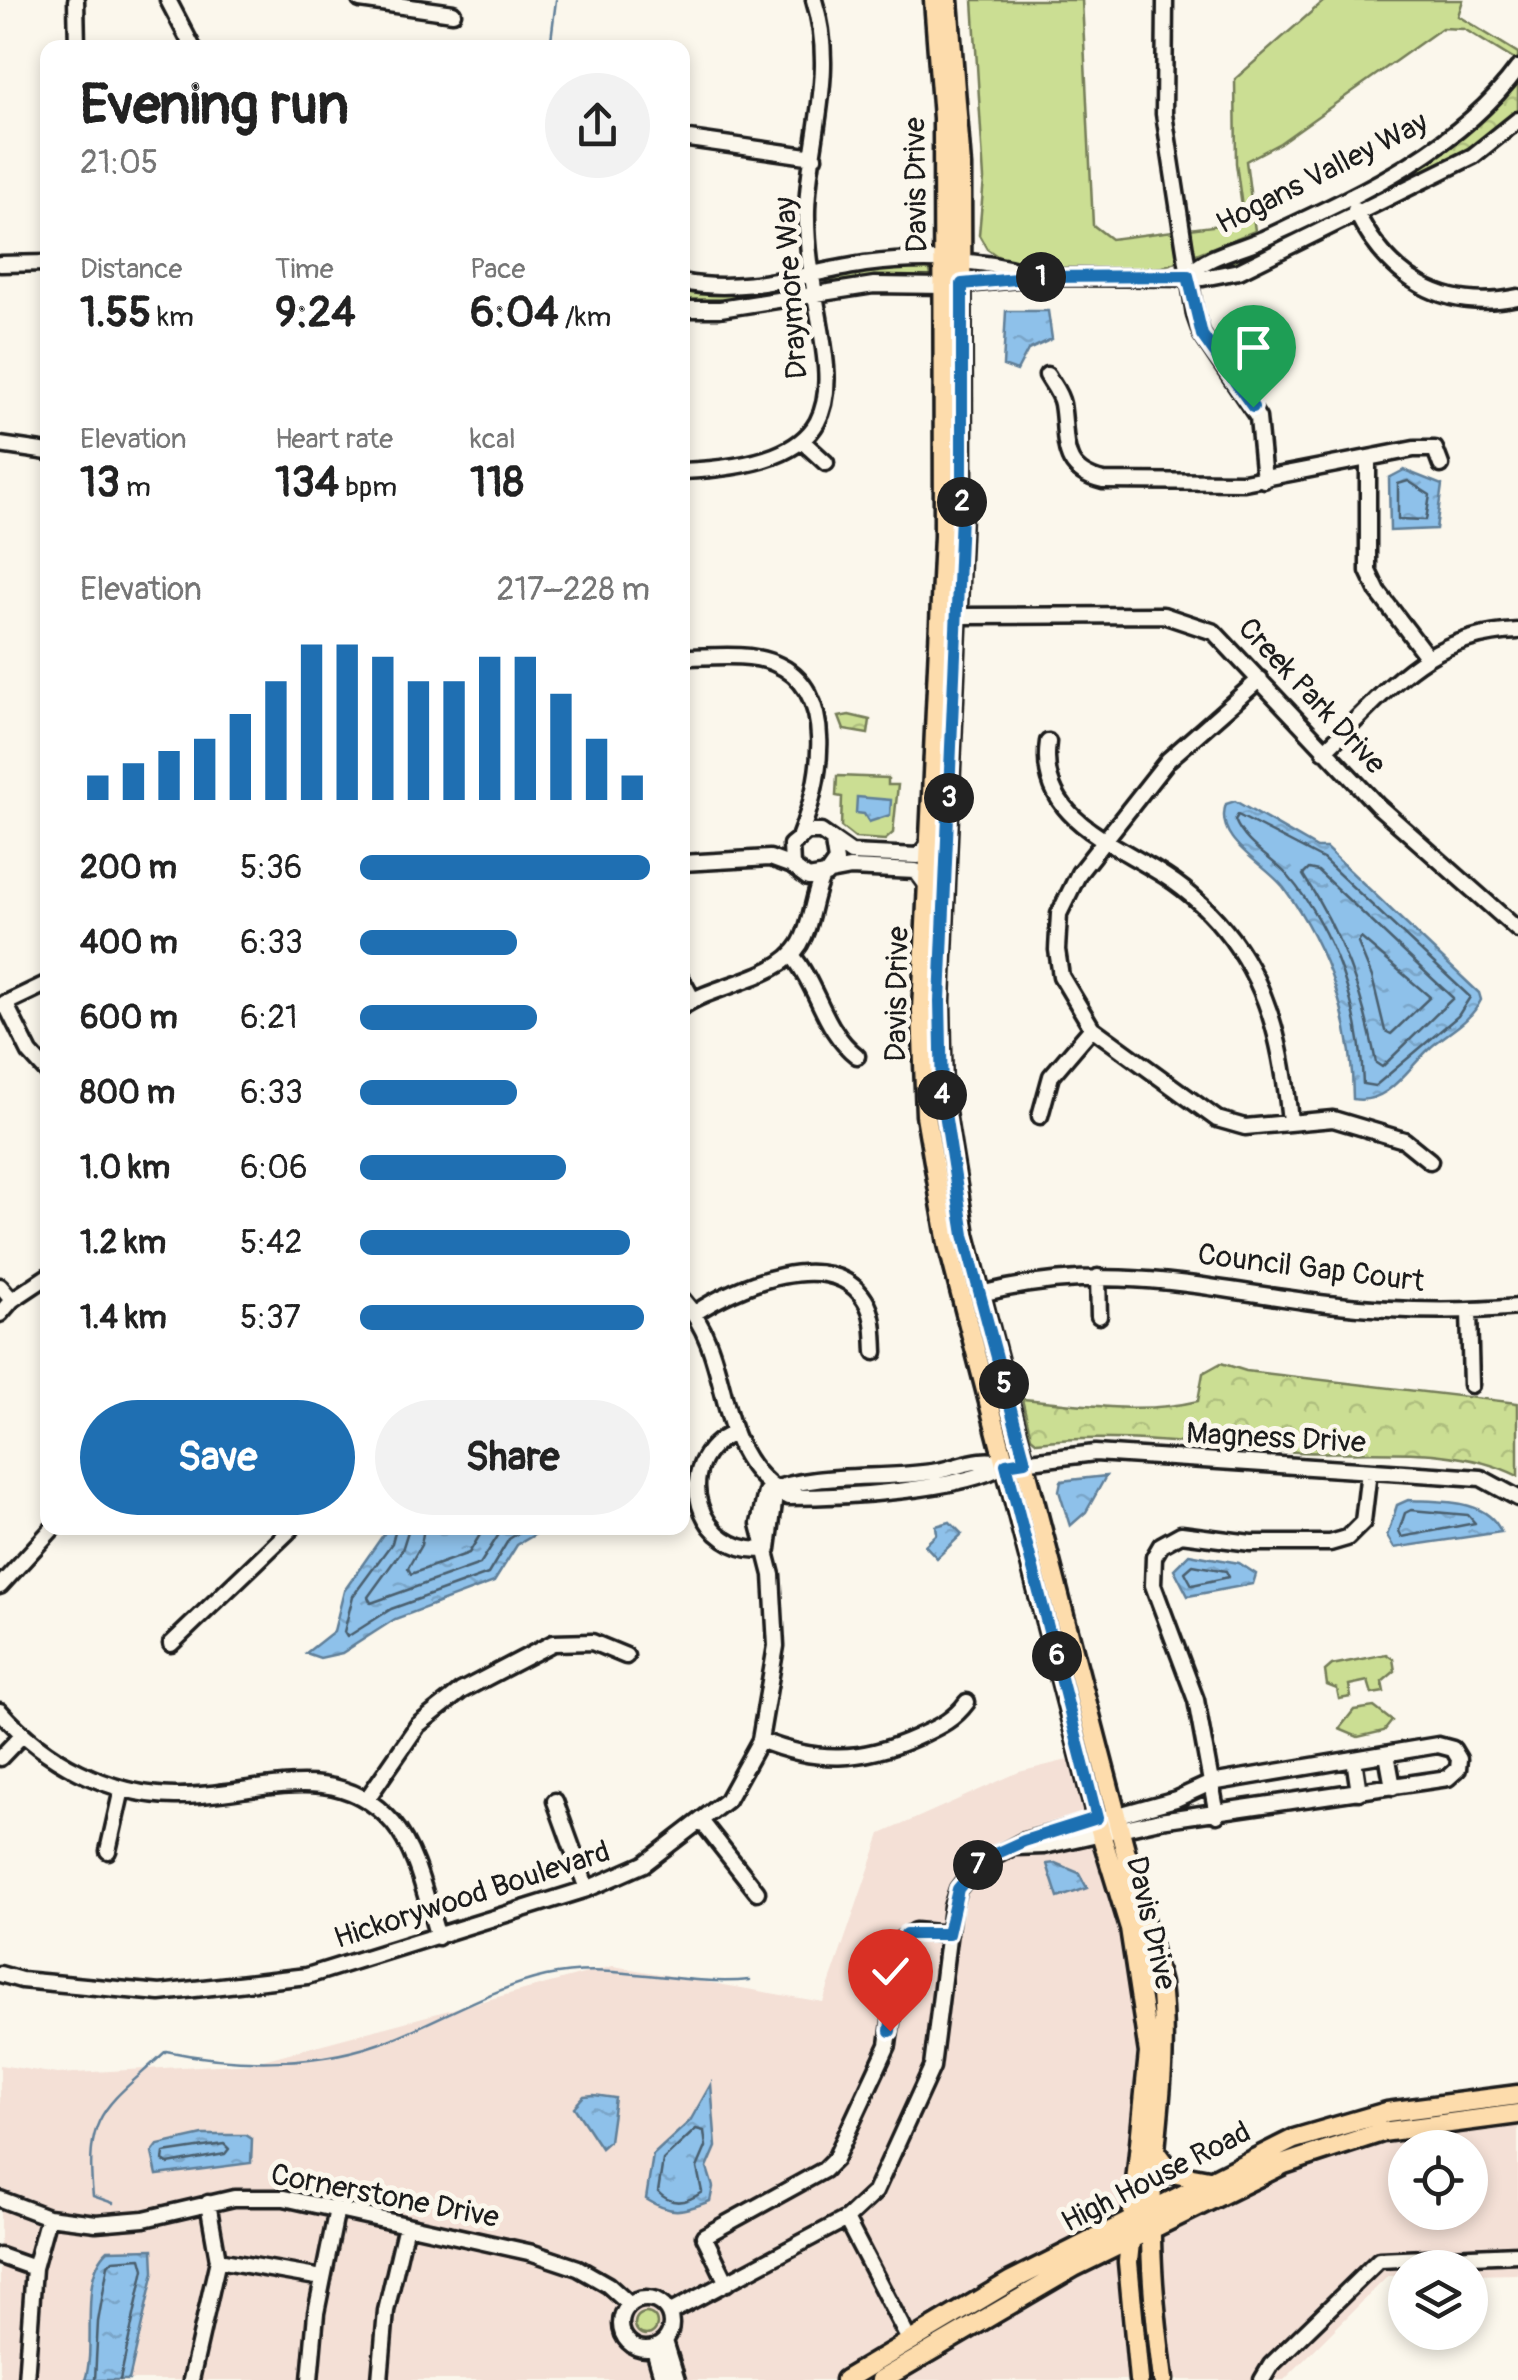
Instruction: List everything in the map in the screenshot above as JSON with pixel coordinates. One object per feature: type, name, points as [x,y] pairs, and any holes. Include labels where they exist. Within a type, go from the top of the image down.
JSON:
[{"type":"main road","name":"Davis Drive","points":[[934,0],[954,274],[958,616],[940,1037],[948,1149],[1099,1826],[1130,1928],[1149,2053],[1129,2229],[1128,2287],[1138,2380]]},
{"type":"main road","name":"Davis Drive","points":[[948,0],[959,122],[922,1061],[933,1173],[1120,1821],[1160,1984],[1166,2058],[1150,2271],[1163,2380]]},
{"type":"main road","name":"High House Road","points":[[1151,2218],[1210,2180],[1336,2124],[1400,2110],[1518,2095]]},
{"type":"main road","name":"High House Road","points":[[844,2380],[909,2340],[1151,2218],[1284,2164],[1354,2138],[1518,2114]]},
{"type":"main road","points":[[1156,2153],[1170,2173],[1210,2180]]},
{"type":"main road","name":"High House Road","points":[[883,2379],[1129,2229]]},
{"type":"main road","points":[[883,2379],[909,2340]]},
{"type":"street","points":[[76,0],[77,40]]},
{"type":"street","points":[[168,0],[189,40]]},
{"type":"street","points":[[360,0],[453,14]]},
{"type":"street","name":"Draymore Way","points":[[802,441],[822,406],[827,381],[807,220],[826,62],[814,0]]},
{"type":"street","points":[[1165,0],[1164,114],[1188,276],[1202,335],[1258,418],[1264,480]]},
{"type":"street","name":"Hogans Valley Way","points":[[1188,276],[1198,264],[1260,240],[1348,196],[1454,135],[1518,68]]},
{"type":"street","name":"Hogans Valley Way","points":[[954,274],[1188,276],[1239,271],[1474,156],[1518,120]]},
{"type":"street","points":[[690,139],[814,158]]},
{"type":"street","points":[[1348,196],[1378,251],[1423,289],[1469,302],[1518,296]]},
{"type":"street","points":[[0,264],[40,263]]},
{"type":"street","points":[[690,283],[725,288],[878,263],[954,274]]},
{"type":"street","points":[[690,309],[720,309],[954,274]]},
{"type":"street","points":[[1047,375],[1062,404],[1065,452],[1082,474],[1103,481],[1264,480],[1368,458],[1435,449],[1440,464]]},
{"type":"street","points":[[690,470],[761,464],[802,441],[826,463]]},
{"type":"street","points":[[0,445],[40,451]]},
{"type":"street","points":[[1368,458],[1368,571],[1378,592],[1426,655]]},
{"type":"street","name":"Creek Park Drive","points":[[958,616],[1172,616],[1214,632],[1324,751],[1518,930]]},
{"type":"street","points":[[1324,751],[1426,655],[1472,635],[1518,631]]},
{"type":"street","points":[[690,657],[763,660],[783,668],[803,685],[818,717],[814,801],[796,840],[796,870],[812,898]]},
{"type":"street","points":[[1260,679],[1168,760],[1070,886],[1057,933],[1061,976],[1092,1028],[1217,1120],[1245,1127],[1333,1119],[1417,1146],[1430,1162]]},
{"type":"street","points":[[1048,742],[1046,772],[1071,817],[1104,842],[1177,884],[1217,921],[1242,954],[1265,997],[1279,1039],[1290,1121]]},
{"type":"street","points":[[690,1002],[792,956],[805,935],[812,898],[836,861],[814,801]]},
{"type":"street","points":[[770,858],[814,831],[851,853],[918,856],[929,844]]},
{"type":"street","points":[[690,863],[770,858],[796,870],[826,874],[850,868],[916,871],[928,886]]},
{"type":"street","points":[[792,956],[812,980],[831,1031],[857,1056]]},
{"type":"street","points":[[40,987],[2,1004],[40,1064]]},
{"type":"street","points":[[1040,1116],[1050,1076],[1092,1028]]},
{"type":"street","points":[[695,1313],[748,1283],[782,1276],[835,1277],[854,1288],[867,1303],[876,1352]]},
{"type":"street","points":[[1098,1277],[1099,1316]]},
{"type":"street","name":"Council Gap Court","points":[[980,1294],[1098,1277],[1166,1278],[1352,1306],[1469,1311],[1518,1307]]},
{"type":"street","points":[[0,1314],[12,1300],[40,1281]]},
{"type":"street","points":[[0,1286],[12,1300]]},
{"type":"street","points":[[690,1308],[712,1346],[734,1433],[750,1466],[776,1488]]},
{"type":"street","points":[[1469,1311],[1471,1385]]},
{"type":"street","points":[[734,1433],[716,1441],[704,1456],[696,1482],[701,1507],[711,1526],[729,1544],[746,1550],[768,1549]]},
{"type":"street","name":"Magness Drive","points":[[776,1488],[788,1496],[892,1490],[961,1479],[1016,1462],[1095,1454],[1481,1478],[1518,1498]]},
{"type":"street","points":[[1216,1815],[1196,1700],[1153,1584],[1154,1557],[1161,1545],[1190,1532],[1251,1543],[1339,1542],[1363,1522],[1369,1471]]},
{"type":"street","name":"Hickorywood Boulevard","points":[[0,1974],[22,1980],[130,1991],[205,1991],[333,1970],[587,1889],[644,1864],[702,1822],[740,1782],[760,1740],[776,1646],[768,1549],[776,1488]]},
{"type":"street","points":[[0,1586],[47,1535]]},
{"type":"street","points":[[171,1644],[285,1535]]},
{"type":"street","points":[[367,1799],[418,1724],[460,1692],[553,1643],[592,1642],[626,1656]]},
{"type":"street","points":[[760,1740],[808,1756],[865,1756],[946,1724],[967,1702]]},
{"type":"street","points":[[0,1711],[22,1735],[70,1767],[122,1789],[196,1796],[320,1782],[367,1799],[405,1841],[438,1937]]},
{"type":"street","points":[[0,1758],[22,1735]]},
{"type":"street","points":[[663,2380],[660,2345],[672,2328],[669,2313],[846,2219],[882,2180],[932,2067],[952,1906],[965,1878],[992,1854],[1120,1821],[1211,1783],[1438,1745],[1453,1750],[1459,1759],[1458,1768],[1448,1778],[1216,1815],[1120,1821]]},
{"type":"street","points":[[1387,1754],[1393,1787]]},
{"type":"street","points":[[1354,1759],[1360,1792]]},
{"type":"street","points":[[108,1851],[122,1789]]},
{"type":"street","points":[[555,1801],[587,1889]]},
{"type":"street","points":[[702,1822],[757,1892]]},
{"type":"street","points":[[727,2282],[704,2236],[830,2166],[888,2045],[902,1939],[914,1931],[948,1934]]},
{"type":"street","name":"Cornerstone Drive","points":[[0,2199],[48,2216],[129,2221],[208,2204],[272,2197],[533,2254],[578,2268],[608,2285],[630,2305],[651,2300],[669,2313]]},
{"type":"street","points":[[191,2380],[218,2260],[208,2204]]},
{"type":"street","points":[[310,2380],[322,2278],[337,2209]]},
{"type":"street","points":[[26,2380],[34,2268],[48,2216]]},
{"type":"street","points":[[846,2219],[909,2340]]},
{"type":"street","points":[[380,2380],[386,2311],[406,2225]]},
{"type":"street","points":[[1262,2380],[1271,2365],[1380,2260],[1518,2254]]},
{"type":"street","points":[[0,2256],[34,2268]]},
{"type":"street","points":[[218,2260],[322,2278]]},
{"type":"street","points":[[630,2305],[621,2323],[624,2336],[640,2349],[660,2345]]},
{"type":"street","points":[[660,2345],[678,2380]]},
{"type":"shaded area","points":[[1096,1753],[1143,1931],[1157,2043],[1141,2223],[1331,2136],[1388,2131],[1388,2230],[1488,2230],[1488,2130],[1393,2130],[1518,2118],[1518,2274],[1488,2275],[1488,2250],[1388,2250],[1388,2276],[1284,2380],[0,2380],[0,2065],[57,2074],[252,2063],[613,1966],[823,2002],[881,1834],[1019,1772]]},
{"type":"green space","points":[[973,0],[1082,0],[1093,225],[1111,239],[1244,222],[1236,163],[1235,79],[1325,0],[1463,0],[1458,16],[1518,53],[1518,62],[1464,29],[1442,28],[1280,143],[1246,161],[1255,231],[1163,267],[1055,269],[1000,258],[987,249],[979,235],[984,179]]},
{"type":"green space","points":[[1518,73],[1518,112],[1489,141],[1366,205],[1362,201],[1392,181]]},
{"type":"green space","points":[[1341,207],[1343,213],[1243,265],[1202,273],[1204,266]]},
{"type":"green space","points":[[929,266],[931,276],[924,280],[862,280],[832,287],[826,281],[827,276],[844,271]]},
{"type":"green space","points":[[783,283],[785,295],[708,306],[690,304],[690,285]]},
{"type":"green space","points":[[839,717],[870,720],[868,734],[844,730]]},
{"type":"green space","points":[[837,776],[888,778],[888,785],[898,785],[893,833],[885,840],[855,838],[841,827],[842,797],[836,796]]},
{"type":"green space","points":[[1221,1363],[1246,1371],[1518,1403],[1518,1476],[1467,1459],[1439,1455],[1298,1452],[1135,1440],[1037,1442],[1031,1437],[1022,1399],[1110,1407],[1176,1405],[1198,1401],[1203,1373]]},
{"type":"green space","points":[[1386,1654],[1393,1659],[1395,1671],[1382,1682],[1384,1692],[1372,1694],[1368,1681],[1349,1685],[1351,1697],[1339,1699],[1337,1689],[1327,1685],[1325,1671],[1332,1665]]},
{"type":"green space","points":[[1374,1707],[1392,1721],[1384,1731],[1358,1737],[1339,1729],[1354,1710]]},
{"type":"green space","points":[[646,2313],[654,2316],[654,2332],[646,2335],[638,2332],[635,2324],[638,2316]]},
{"type":"water","points":[[1006,311],[1048,311],[1052,339],[1028,350],[1017,371],[1003,366]]},
{"type":"water","points":[[1404,470],[1442,485],[1436,529],[1390,531],[1389,478]]},
{"type":"water","points":[[857,797],[891,800],[890,815],[869,822],[864,814],[856,813]]},
{"type":"water","points":[[1235,801],[1317,848],[1326,848],[1479,993],[1481,1000],[1470,1015],[1377,1097],[1353,1099],[1349,1043],[1326,962],[1284,888],[1243,850],[1227,829],[1226,804]]},
{"type":"water","points":[[1106,1476],[1086,1512],[1070,1526],[1059,1491],[1061,1481]]},
{"type":"water","points":[[1408,1500],[1474,1507],[1494,1521],[1501,1532],[1394,1548],[1387,1536],[1397,1505]]},
{"type":"water","points":[[950,1522],[962,1534],[937,1558],[925,1545],[937,1534],[936,1526]]},
{"type":"water","points":[[383,1535],[534,1535],[517,1545],[494,1582],[395,1619],[342,1653],[320,1658],[306,1653],[334,1631],[344,1591]]},
{"type":"water","points":[[1189,1554],[1239,1563],[1256,1574],[1253,1584],[1188,1596],[1174,1569]]},
{"type":"water","points":[[1055,1863],[1079,1873],[1087,1888],[1058,1898],[1047,1864]]},
{"type":"water","points":[[711,2084],[716,2147],[707,2168],[713,2187],[710,2201],[684,2209],[663,2208],[646,2199],[653,2155],[690,2121]]},
{"type":"water","points":[[584,2096],[615,2098],[609,2141],[601,2148],[574,2107]]},
{"type":"water","points":[[203,2135],[246,2135],[252,2139],[251,2163],[157,2175],[152,2153],[158,2145]]},
{"type":"water","points":[[153,2249],[154,2272],[129,2380],[85,2380],[93,2277],[99,2262],[108,2250]]},
{"type":"waterway","points":[[551,40],[556,0]]},
{"type":"waterway","points":[[113,2203],[93,2196],[92,2145],[97,2127],[115,2098],[166,2051],[250,2061],[337,2055],[391,2039],[506,1988],[572,1972],[750,1980]]},
{"type":"route","points":[[890,2031],[899,1950],[906,1934],[948,1934],[958,1889],[982,1860],[1024,1841],[1097,1818],[1006,1464],[1025,1461],[964,1235],[942,1094],[940,1001],[962,492],[962,284],[1038,277],[1140,280],[1188,276],[1202,335],[1253,407]]}]
